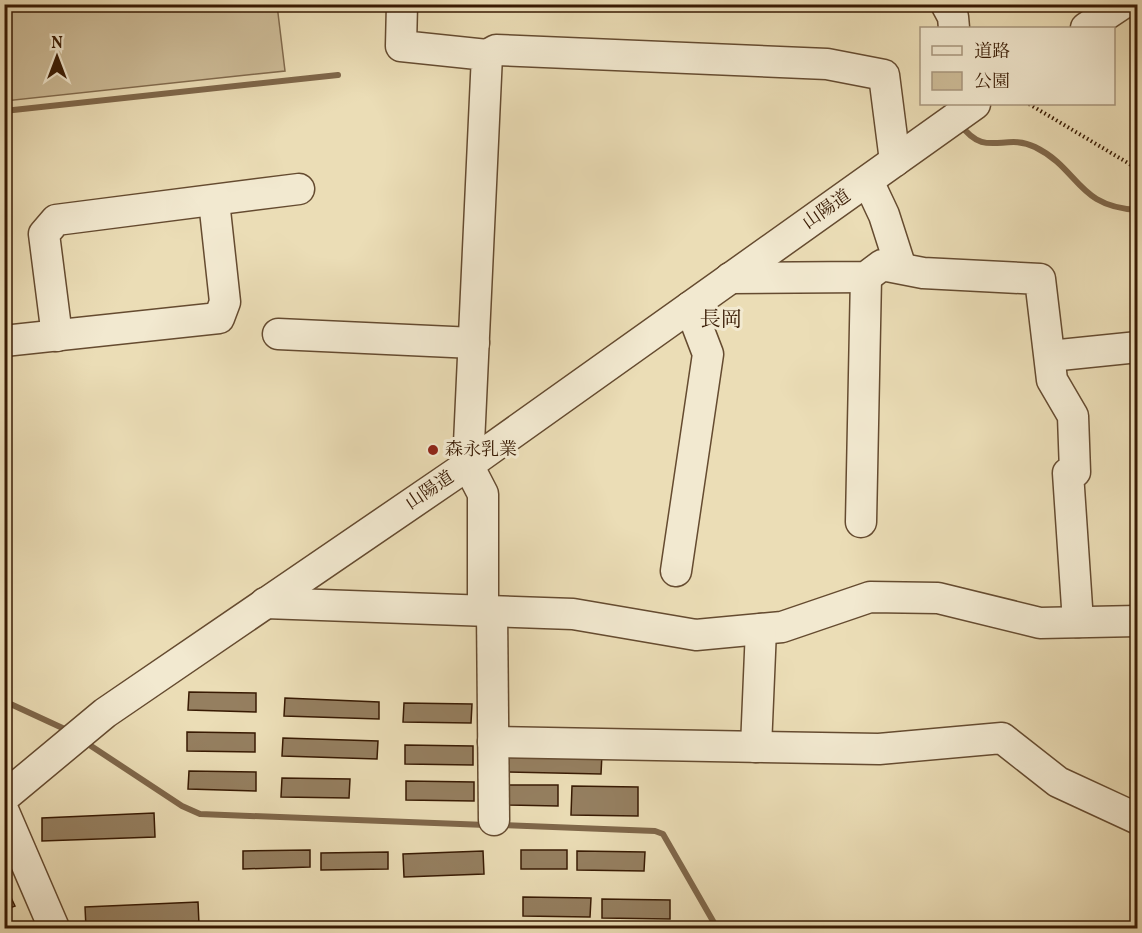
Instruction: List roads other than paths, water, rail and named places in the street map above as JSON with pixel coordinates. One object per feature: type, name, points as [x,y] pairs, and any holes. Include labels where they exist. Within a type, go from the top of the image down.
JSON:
[{"type":"street","points":[[402,4],[401,46],[488,55],[496,50],[827,64],[884,75],[895,161]]},
{"type":"street","points":[[946,4],[953,17],[954,27]]},
{"type":"street","points":[[1088,27],[1122,4]]},
{"type":"street","points":[[488,55],[468,465],[483,494],[494,820]]},
{"type":"street","name":"山陽道","points":[[4,797],[105,713],[468,465],[868,181],[968,106]]},
{"type":"street","points":[[868,181],[884,215],[901,268]]},
{"type":"street","points":[[57,336],[44,234],[56,220],[299,189]]},
{"type":"street","points":[[4,341],[219,318],[225,302],[214,201]]},
{"type":"street","points":[[730,278],[866,277],[882,265],[923,273],[1040,279],[1052,380],[1073,416],[1075,472],[1068,473],[1078,622]]},
{"type":"street","points":[[861,522],[866,277]]},
{"type":"street","points":[[676,571],[708,354],[690,307]]},
{"type":"street","points":[[278,334],[474,343]]},
{"type":"street","points":[[1050,356],[1137,347]]},
{"type":"street","points":[[265,603],[573,614],[696,635],[782,627],[870,597],[938,598],[1040,623],[1137,621]]},
{"type":"street","points":[[756,747],[761,629]]},
{"type":"street","points":[[493,742],[879,749],[1002,738],[1058,782],[1137,819]]},
{"type":"street","points":[[4,812],[54,928]]},
{"type":"waterway","points":[[4,111],[338,75]]},
{"type":"waterway","points":[[961,125],[978,141],[1024,143],[1035,147],[1050,156],[1090,195],[1102,202],[1138,210]]},
{"type":"waterway","points":[[4,701],[69,731]]},
{"type":"waterway","points":[[85,742],[182,806],[200,814],[486,825]]},
{"type":"waterway","points":[[502,825],[655,831],[663,834],[717,928]]},
{"type":"place","name":"森永乳業","points":[[433,450]]},
{"type":"district","name":"長岡","points":[[721,320]]}]
